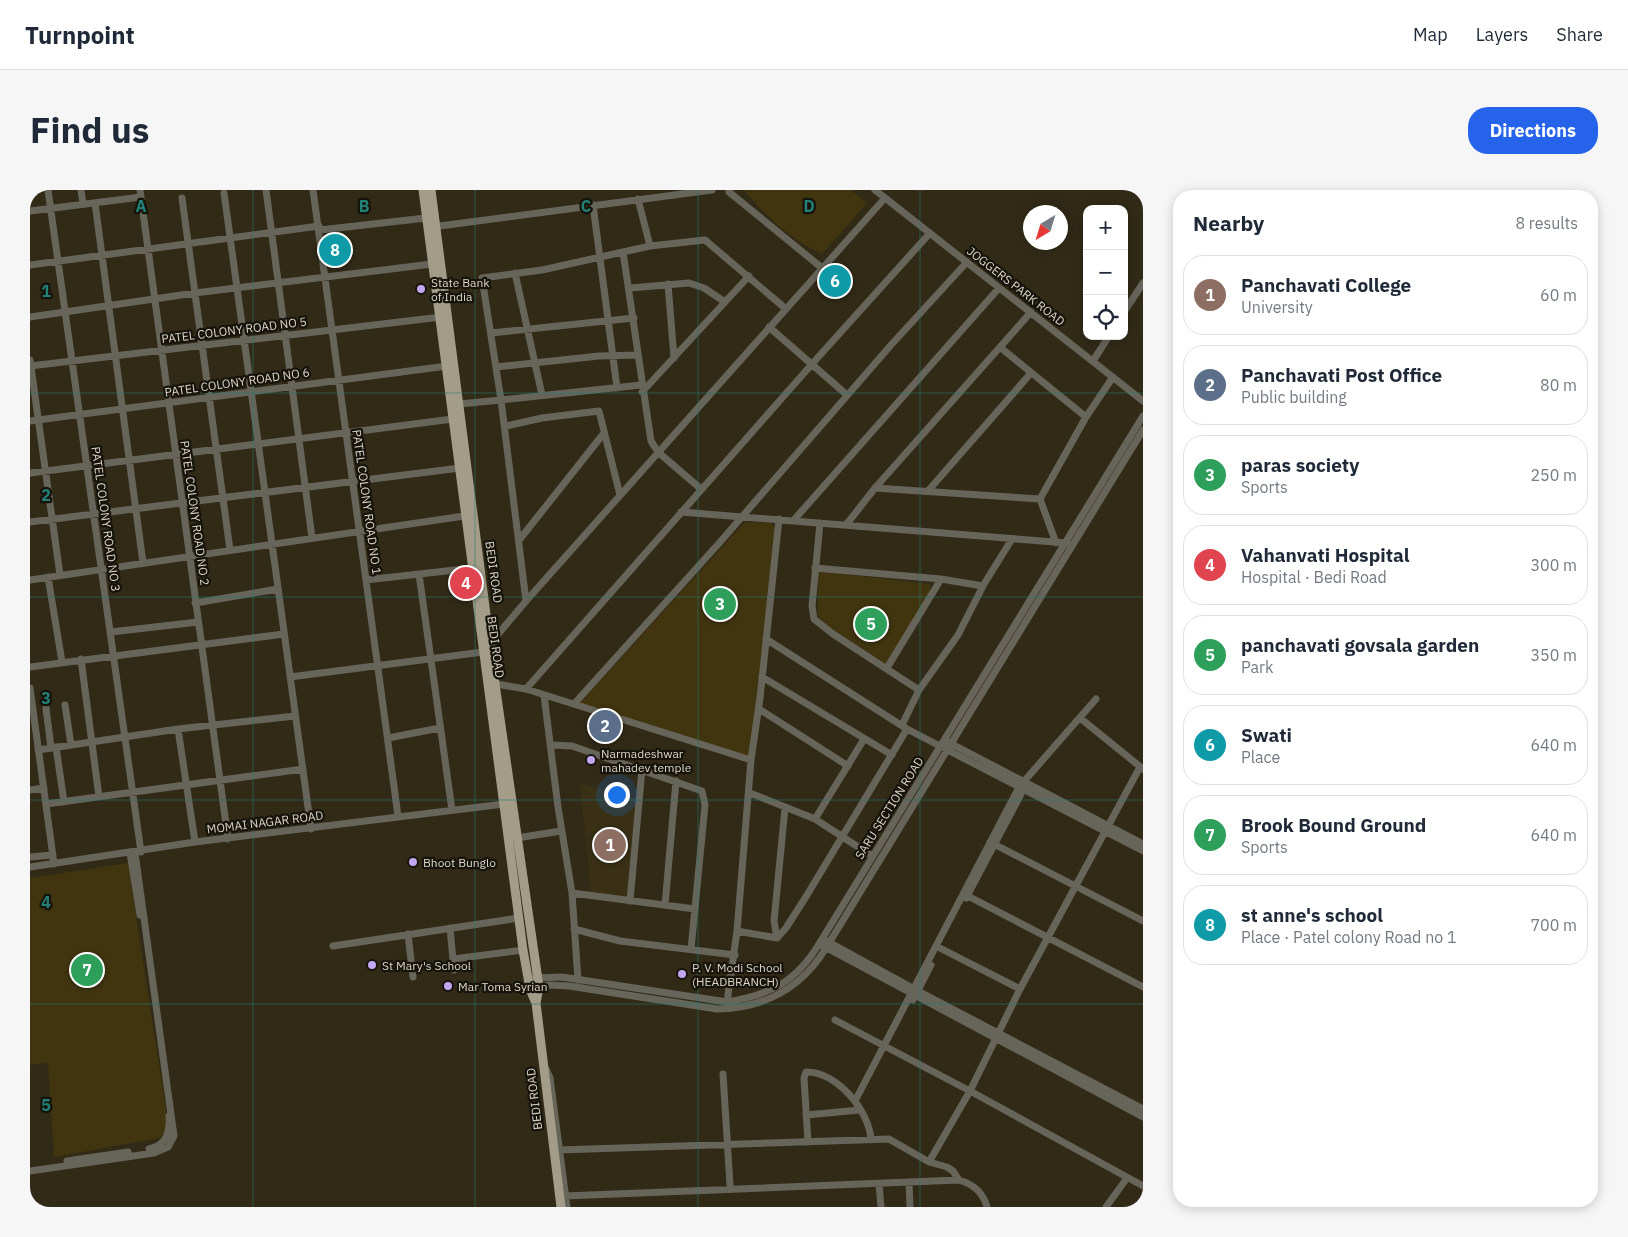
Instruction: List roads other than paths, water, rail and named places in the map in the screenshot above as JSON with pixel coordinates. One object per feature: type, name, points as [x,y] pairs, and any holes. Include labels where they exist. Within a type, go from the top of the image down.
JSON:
[{"type":"main road","name":"BEDI ROAD","points":[[423,190],[459,404],[470,515],[473,568],[483,652],[492,683],[517,838],[544,1078],[561,1207]]},
{"type":"main road","name":"BEDI ROAD","points":[[431,190],[432,264],[441,317],[460,468],[470,515],[491,642],[492,683],[504,804],[523,950],[534,983]]},
{"type":"street","name":"PATEL COLONY ROAD NO 3","points":[[30,1171],[154,1153],[168,1147],[174,1136],[136,853],[133,792],[48,190]]},
{"type":"street","points":[[81,190],[83,204]]},
{"type":"street","points":[[266,190],[312,538]]},
{"type":"street","name":"PATEL COLONY ROAD NO 1","points":[[313,190],[398,816]]},
{"type":"street","points":[[30,265],[272,233],[319,228],[430,224],[712,190]]},
{"type":"street","points":[[728,191],[822,268]]},
{"type":"street","name":"JOGGERS PARK ROAD","points":[[878,191],[1143,401]]},
{"type":"street","points":[[30,211],[95,203],[140,193]]},
{"type":"street","name":"PATEL COLONY ROAD NO 2","points":[[140,193],[228,839]]},
{"type":"street","points":[[224,193],[311,828]]},
{"type":"street","points":[[182,198],[230,550]]},
{"type":"street","points":[[290,677],[483,652],[526,601],[885,198]]},
{"type":"street","points":[[638,199],[650,246]]},
{"type":"street","points":[[95,203],[143,563]]},
{"type":"street","points":[[592,205],[617,388]]},
{"type":"street","points":[[526,690],[701,489],[930,233]]},
{"type":"street","points":[[526,601],[506,426],[482,278],[650,246],[705,240],[786,309]]},
{"type":"street","points":[[623,252],[630,288],[642,388],[651,441],[658,452],[701,489]]},
{"type":"street","points":[[574,704],[967,262]]},
{"type":"street","points":[[30,317],[195,293],[432,264]]},
{"type":"street","points":[[515,273],[542,395]]},
{"type":"street","points":[[459,404],[617,388],[642,388],[674,358],[748,276]]},
{"type":"street","points":[[630,288],[689,283],[698,285],[725,302]]},
{"type":"street","points":[[1128,306],[1143,283]]},
{"type":"street","points":[[668,284],[674,358]]},
{"type":"street","points":[[793,521],[999,288]]},
{"type":"street","points":[[846,525],[875,488],[1031,312]]},
{"type":"street","name":"PATEL COLONY ROAD NO 5","points":[[30,364],[116,356],[441,317]]},
{"type":"street","points":[[491,333],[634,318]]},
{"type":"street","points":[[770,327],[847,395]]},
{"type":"street","points":[[1093,361],[1106,340]]},
{"type":"street","points":[[1001,348],[1086,418]]},
{"type":"street","points":[[496,367],[613,355],[638,355]]},
{"type":"street","points":[[30,364],[34,421],[45,471],[60,575]]},
{"type":"street","name":"PATEL COLONY ROAD NO 6","points":[[34,421],[447,366]]},
{"type":"street","points":[[928,491],[1031,373]]},
{"type":"street","points":[[1056,543],[1040,499],[1086,418],[1113,377]]},
{"type":"street","points":[[506,426],[542,418],[598,411],[620,495]]},
{"type":"street","name":"SARU SECTION ROAD","points":[[534,983],[562,977],[727,1002],[752,998],[780,986],[798,973],[825,943],[1068,544],[1143,416]]},
{"type":"street","points":[[30,473],[454,419]]},
{"type":"street","name":"SARU SECTION ROAD","points":[[1068,544],[1143,430]]},
{"type":"street","points":[[520,539],[604,433]]},
{"type":"street","points":[[30,522],[460,468]]},
{"type":"street","points":[[875,488],[1040,499]]},
{"type":"street","points":[[681,512],[1068,544]]},
{"type":"street","points":[[30,580],[470,515]]},
{"type":"street","points":[[727,1002],[735,955],[750,792],[751,760],[759,709],[779,519]]},
{"type":"street","points":[[820,523],[812,606],[814,619],[833,634],[920,690]]},
{"type":"street","points":[[777,938],[786,928],[892,755],[920,690],[958,635],[983,586],[1012,539]]},
{"type":"street","points":[[366,580],[473,568]]},
{"type":"street","points":[[815,568],[940,579],[983,586]]},
{"type":"street","points":[[419,574],[452,810]]},
{"type":"street","points":[[48,577],[62,662]]},
{"type":"street","points":[[887,668],[940,579]]},
{"type":"street","points":[[196,603],[278,588]]},
{"type":"street","points":[[110,632],[198,622]]},
{"type":"street","points":[[30,667],[284,634]]},
{"type":"street","points":[[766,639],[904,727],[946,746],[1106,829],[1143,851]]},
{"type":"street","points":[[81,659],[99,797]]},
{"type":"street","points":[[762,677],[892,755]]},
{"type":"street","points":[[492,683],[544,695],[751,760]]},
{"type":"street","points":[[30,688],[54,864]]},
{"type":"street","points":[[544,695],[561,831],[572,893],[578,958],[578,980]]},
{"type":"street","points":[[857,1106],[886,1046],[1023,786],[1096,700]]},
{"type":"street","points":[[65,705],[71,746]]},
{"type":"street","points":[[46,708],[64,802]]},
{"type":"street","points":[[759,709],[848,766]]},
{"type":"street","points":[[38,750],[178,729],[295,716]]},
{"type":"street","points":[[929,1162],[970,1091],[1047,937],[1141,768],[1080,718]]},
{"type":"street","points":[[388,738],[440,728]]},
{"type":"street","points":[[178,729],[195,842]]},
{"type":"street","points":[[815,820],[864,739]]},
{"type":"street","points":[[551,745],[572,746],[702,791],[705,804],[692,949]]},
{"type":"street","name":"SARU SECTION ROAD","points":[[534,983],[569,986],[717,1009],[736,1009],[770,1000],[796,985],[810,970],[872,856],[946,746]]},
{"type":"street","points":[[46,804],[303,769]]},
{"type":"street","points":[[630,900],[642,769]]},
{"type":"street","points":[[665,905],[676,781]]},
{"type":"street","points":[[30,790],[44,788]]},
{"type":"street","points":[[750,792],[815,820],[872,856]]},
{"type":"street","name":"MOMAI NAGAR ROAD","points":[[30,867],[136,853],[195,842],[504,804]]},
{"type":"street","points":[[777,938],[774,921],[785,808]]},
{"type":"street","points":[[1106,829],[1143,844]]},
{"type":"street","points":[[517,838],[561,831]]},
{"type":"street","points":[[992,843],[1143,921]]},
{"type":"street","points":[[30,857],[52,855]]},
{"type":"street","points":[[572,893],[695,909]]},
{"type":"street","points":[[965,895],[1143,988]]},
{"type":"street","points":[[333,946],[519,918]]},
{"type":"street","points":[[450,928],[454,970]]},
{"type":"street","points":[[574,930],[620,941],[735,955]]},
{"type":"street","points":[[737,931],[777,938]]},
{"type":"street","points":[[408,934],[413,977]]},
{"type":"street","points":[[825,943],[1143,1116]]},
{"type":"street","points":[[938,947],[1020,989]]},
{"type":"street","points":[[453,960],[523,950]]},
{"type":"street","points":[[835,1020],[970,1091],[1143,1186]]},
{"type":"street","points":[[998,1037],[1143,1109]]},
{"type":"street","points":[[543,1062],[550,1078],[567,1207]]},
{"type":"street","points":[[808,1142],[805,1070],[823,1076],[843,1088],[868,1121],[871,1140]]},
{"type":"street","points":[[723,1074],[730,1185]]},
{"type":"street","points":[[806,1116],[857,1106]]},
{"type":"street","points":[[559,1150],[888,1139],[929,1162],[950,1169],[959,1180]]},
{"type":"street","points":[[1106,1207],[1127,1178]]},
{"type":"street","points":[[565,1196],[959,1180],[975,1187],[982,1195],[986,1207]]},
{"type":"street","points":[[909,1182],[910,1207]]},
{"type":"street","points":[[879,1184],[881,1207]]},
{"type":"place","name":"st anne's school","points":[[335,250]]},
{"type":"place","name":"Swati","points":[[835,281]]},
{"type":"place","name":"State Bank of India","points":[[421,289]]},
{"type":"place","name":"Vahanvati Hospital","points":[[466,583]]},
{"type":"place","name":"paras society","points":[[720,604]]},
{"type":"place","name":"panchavati govsala garden","points":[[871,624]]},
{"type":"place","name":"Panchavati Post Office","points":[[605,726]]},
{"type":"place","name":"Narmadeshwar mahadev temple","points":[[591,760]]},
{"type":"place","name":"Panchavati College","points":[[610,845]]},
{"type":"place","name":"Bhoot Bunglo","points":[[413,862]]},
{"type":"place","name":"St Mary's School","points":[[372,965]]},
{"type":"place","name":"Brook Bound Ground","points":[[87,970]]},
{"type":"place","name":"P. V. Modi School (HEADBRANCH)","points":[[682,974]]},
{"type":"place","name":"Mar Toma Syrian","points":[[448,986]]}]
